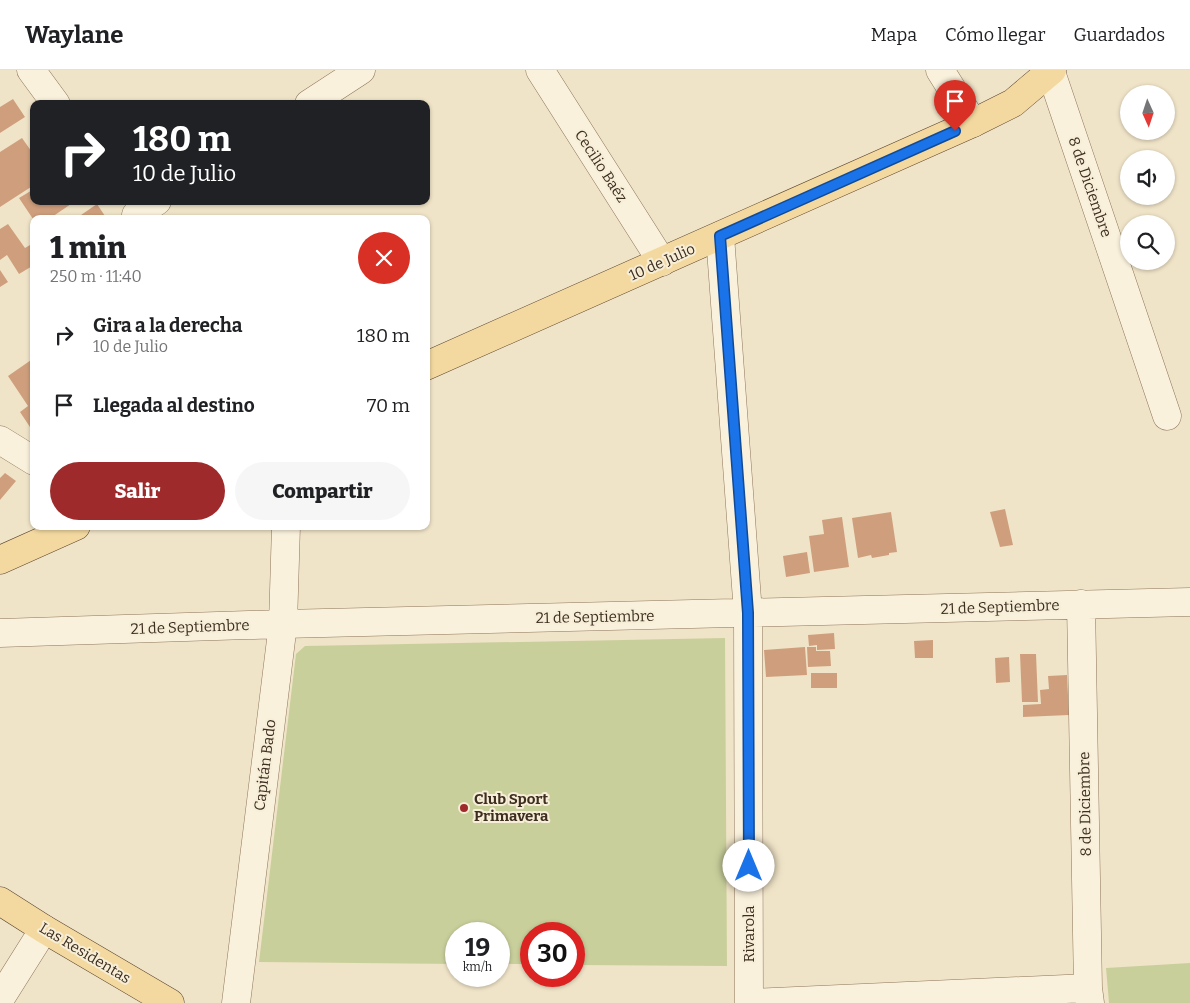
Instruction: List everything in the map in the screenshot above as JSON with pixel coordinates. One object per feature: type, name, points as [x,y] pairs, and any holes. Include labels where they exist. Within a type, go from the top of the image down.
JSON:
[{"type":"main road","name":"10 de Julio","points":[[430,364],[973,123],[1013,103],[1052,71]]},
{"type":"main road","points":[[0,560],[67,530]]},
{"type":"main road","name":"Las Residentas","points":[[0,901],[170,1003]]},
{"type":"street","points":[[31,70],[53,100]]},
{"type":"street","points":[[315,100],[361,70]]},
{"type":"street","name":"Cecilio Baéz","points":[[540,70],[662,262]]},
{"type":"street","points":[[940,70],[973,123]]},
{"type":"street","name":"8 de Diciembre","points":[[1052,71],[1167,416]]},
{"type":"street","name":"Rivarola","points":[[720,236],[748,613],[749,1003]]},
{"type":"street","points":[[0,440],[30,459]]},
{"type":"street","name":"Capitán Bado","points":[[236,1003],[283,624],[286,530]]},
{"type":"street","name":"21 de Septiembre","points":[[0,633],[283,624],[1190,602]]},
{"type":"street","name":"8 de Diciembre","points":[[1081,604],[1089,995]]},
{"type":"street","points":[[0,999],[44,929]]},
{"type":"street","points":[[749,1003],[1089,995]]},
{"type":"green space","points":[[725,638],[727,966],[585,965],[585,922],[520,922],[520,964],[510,964],[510,922],[445,922],[445,964],[259,962],[296,654],[305,646]]},
{"type":"green space","points":[[1190,963],[1190,1003],[1109,1003],[1106,968]]},
{"type":"building","points":[[13,99],[25,117],[0,133],[0,107]]},
{"type":"building","points":[[22,138],[30,149],[30,188],[0,207],[0,152]]},
{"type":"building","points":[[30,191],[30,205],[70,205],[55,215],[30,215],[19,198]]},
{"type":"building","points":[[98,205],[104,215],[81,215]]},
{"type":"building","points":[[8,224],[25,248],[30,245],[30,267],[19,274],[7,255],[0,260],[0,229]]},
{"type":"building","points":[[0,270],[8,282],[0,287]]},
{"type":"building","points":[[30,361],[30,427],[20,412],[28,406],[8,376]]},
{"type":"building","points":[[5,473],[16,481],[0,500],[0,478]]},
{"type":"building","points":[[1005,509],[1013,545],[1000,547],[990,512]]},
{"type":"building","points":[[891,512],[897,552],[872,558],[871,555],[858,558],[852,518]]},
{"type":"building","points":[[842,517],[849,567],[814,572],[809,536],[824,534],[822,520]]},
{"type":"building","points":[[807,552],[810,573],[786,577],[783,556]]},
{"type":"building","points":[[834,633],[835,649],[817,650],[817,645],[809,646],[808,635]]},
{"type":"building","points":[[933,640],[933,658],[915,658],[914,641]]},
{"type":"building","points":[[805,647],[807,675],[766,677],[764,650]]},
{"type":"building","points":[[807,647],[816,647],[816,651],[830,651],[831,666],[808,667]]},
{"type":"building","points":[[1020,654],[1036,654],[1038,702],[1022,702]]},
{"type":"building","points":[[1009,657],[1010,682],[996,683],[995,658]]},
{"type":"building","points":[[811,673],[837,673],[837,688],[811,688]]},
{"type":"building","points":[[1067,675],[1069,715],[1023,717],[1023,705],[1041,704],[1040,690],[1049,689],[1048,676]]},
{"type":"place","name":"Club Sport Primavera","points":[[464,808]]},
{"type":"route","points":[[749,866],[748,613],[720,236],[955,131]]}]
